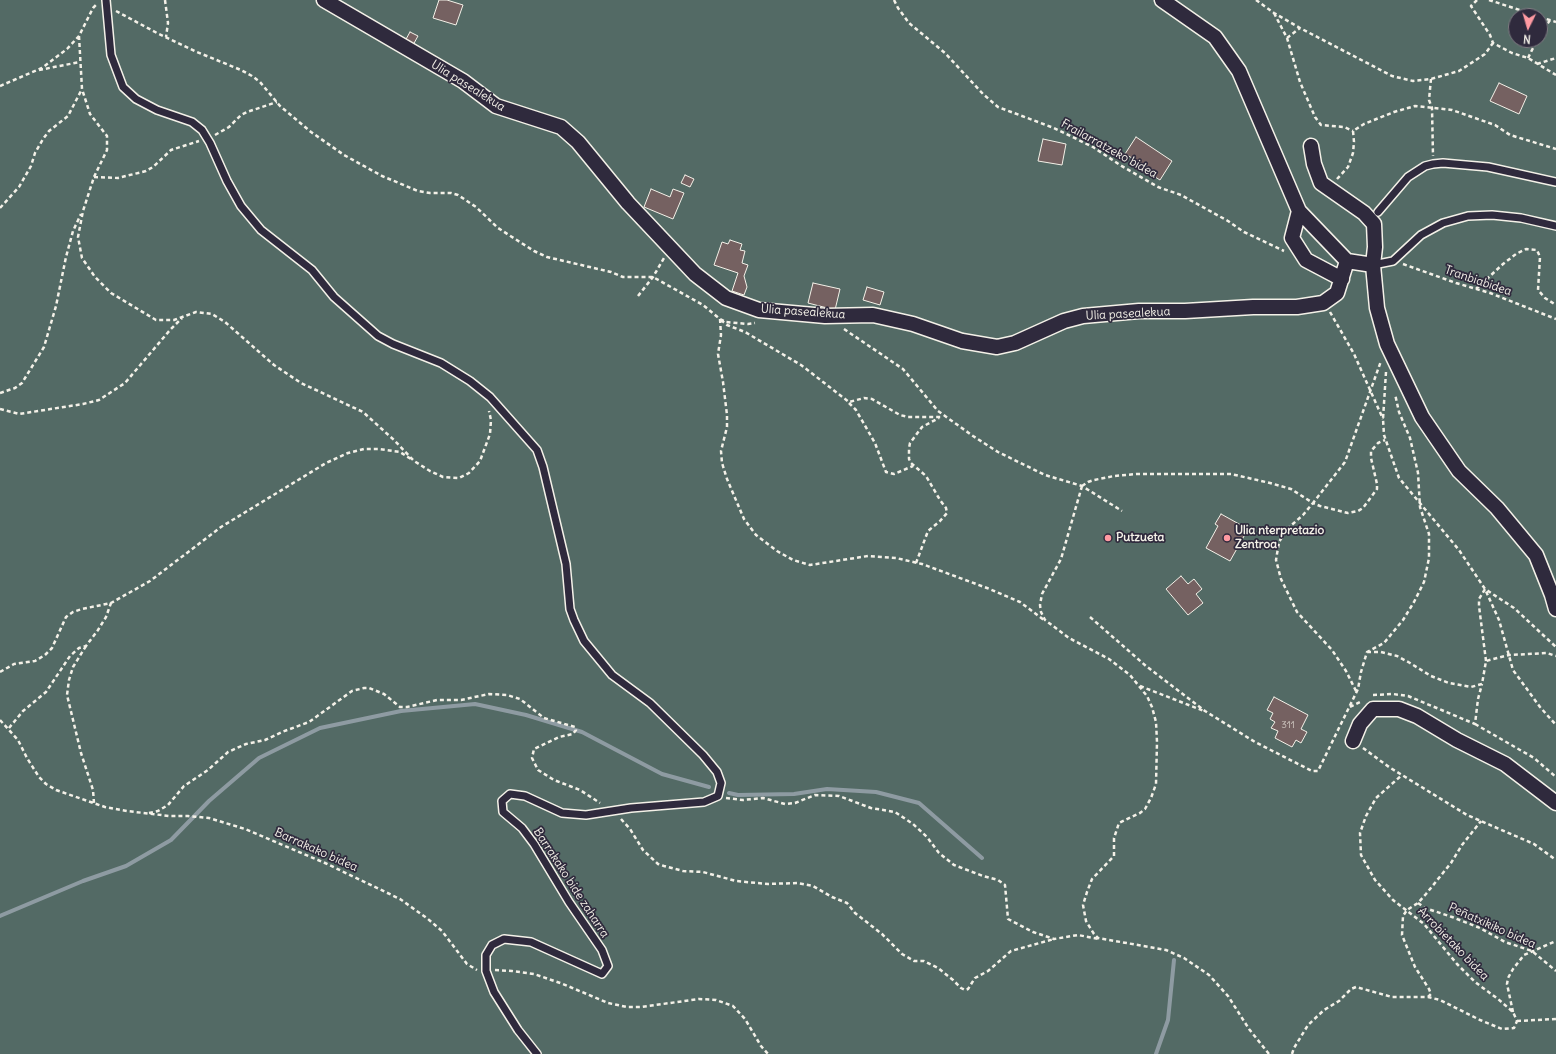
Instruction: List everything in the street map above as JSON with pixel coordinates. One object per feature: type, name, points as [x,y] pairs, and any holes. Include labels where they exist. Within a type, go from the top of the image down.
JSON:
[{"type":"street","name":"Ulia pasealekua","points":[[324,0],[463,81],[496,106],[560,127],[578,142],[628,203],[695,274],[726,298],[759,310],[825,316],[873,315],[913,324],[962,341],[997,347],[1015,342],[1064,321],[1083,316],[1139,311],[1297,307],[1323,303],[1337,293]]},
{"type":"street","points":[[1162,0],[1216,37],[1239,71],[1299,211],[1347,261],[1373,265]]},
{"type":"street","points":[[1311,146],[1314,164],[1321,183],[1364,213],[1374,224],[1375,247],[1373,265],[1377,308],[1387,344],[1422,417],[1459,470],[1496,508],[1536,555],[1556,609]]},
{"type":"street","points":[[1299,211],[1292,238],[1306,260],[1342,279]]},
{"type":"street","points":[[1337,293],[1347,261]]},
{"type":"street","points":[[1353,741],[1360,724],[1373,709],[1398,709],[1417,716],[1456,740],[1505,764],[1556,803]]},
{"type":"lane","points":[[105,1],[111,55],[123,87],[136,99],[157,110],[192,122],[202,130],[240,206],[260,230],[312,270],[334,297],[378,336],[393,344],[441,363],[470,381],[490,397],[537,450],[544,467],[566,564],[570,610],[584,641],[612,675],[650,703],[703,755],[717,772],[721,783],[718,796]]},
{"type":"lane","points":[[1378,212],[1408,177],[1425,166],[1433,164],[1444,163],[1488,167],[1556,182]]},
{"type":"lane","points":[[1373,265],[1393,261],[1421,235],[1444,224],[1468,216],[1492,215],[1521,218],[1556,226]]},
{"type":"lane","name":"Barrakako bide zaharra","points":[[537,1054],[518,1030],[494,992],[486,971],[486,954],[492,945],[504,939],[531,942],[602,974],[608,966],[602,950],[569,902],[534,844],[522,828],[503,812],[502,801],[510,794],[525,796],[562,813],[586,815],[631,808],[704,802],[718,796]]},
{"type":"path","points":[[165,0],[168,23],[166,37]]},
{"type":"path","name":"Frailarratzeko bidea","points":[[894,0],[898,8],[909,22],[945,53],[983,94],[998,107],[1054,128],[1093,147],[1158,187],[1181,195],[1244,232],[1286,252],[1292,238]]},
{"type":"path","points":[[1256,0],[1274,13],[1300,28],[1392,76],[1413,81],[1431,79],[1459,71],[1485,54],[1493,43]]},
{"type":"path","points":[[1477,0],[1470,6],[1490,35],[1493,43],[1512,53],[1528,58],[1556,75]]},
{"type":"path","points":[[1489,0],[1514,8]]},
{"type":"path","points":[[0,86],[55,59],[79,36],[93,8],[105,1],[125,17],[197,52],[252,76],[260,82],[277,102],[311,132],[344,155],[382,176],[418,191],[430,193],[451,193],[458,195],[476,207],[498,228],[534,251],[547,257],[611,272],[623,277],[653,277],[703,305],[726,325],[748,334],[801,365],[849,402],[856,410],[875,443],[886,472],[894,474],[912,466]]},
{"type":"path","points":[[1274,13],[1287,38],[1300,82],[1315,117],[1321,125],[1344,127],[1353,131]]},
{"type":"path","points":[[1548,23],[1550,20],[1556,22]]},
{"type":"path","points":[[1287,38],[1300,28]]},
{"type":"path","points":[[79,36],[82,89],[90,114],[107,136],[107,150],[94,177],[84,208],[78,237],[82,258],[95,277],[111,293],[156,320],[174,320],[196,312],[212,314],[225,322],[274,365],[301,383],[363,412],[394,440],[414,461]]},
{"type":"path","points":[[1528,58],[1533,48]]},
{"type":"path","points":[[1537,64],[1556,58]]},
{"type":"path","points":[[33,71],[80,62]]},
{"type":"path","points":[[1431,79],[1429,100],[1432,108],[1433,164]]},
{"type":"path","points":[[0,208],[19,187],[31,166],[35,153],[43,139],[49,131],[68,116],[82,89]]},
{"type":"path","points":[[94,177],[118,178],[146,171],[153,167],[171,150],[217,134],[230,127],[241,115],[277,102]]},
{"type":"path","points":[[1353,131],[1364,124],[1394,112],[1415,106],[1452,110],[1475,117],[1495,125],[1510,135],[1556,149]]},
{"type":"path","points":[[1337,179],[1348,167],[1353,154],[1353,131]]},
{"type":"path","points":[[0,393],[15,388],[22,383],[44,346],[56,306],[66,257],[73,232],[84,208]]},
{"type":"path","points":[[638,296],[653,277],[671,248]]},
{"type":"path","points":[[1476,289],[1516,254],[1526,249],[1536,250],[1540,257],[1538,290],[1545,298],[1556,305]]},
{"type":"path","name":"Tranbiabidea","points":[[1393,261],[1490,293],[1556,319]]},
{"type":"path","points":[[1337,293],[1329,310],[1354,354],[1383,419]]},
{"type":"path","points":[[0,409],[18,414],[83,404],[99,400],[125,383],[170,330],[184,316]]},
{"type":"path","points":[[825,316],[904,369],[938,411],[998,452],[1045,475],[1082,486],[1122,511]]},
{"type":"path","points":[[720,319],[726,322],[736,323],[759,322]]},
{"type":"path","points":[[720,319],[721,335],[718,354],[727,415],[727,428],[721,451],[722,463],[727,479],[744,518],[756,535],[777,551],[793,560],[810,565],[868,556],[896,558],[916,563],[987,588],[1020,602],[1069,638],[1109,658],[1130,675],[1148,696],[1156,722],[1156,784],[1145,809],[1120,824],[1114,838],[1114,856],[1092,879],[1083,905],[1086,921],[1094,934],[1104,940]]},
{"type":"path","points":[[1356,692],[1346,671],[1332,650],[1297,612],[1281,579],[1276,560],[1279,542],[1287,529],[1313,503],[1345,462],[1387,344]]},
{"type":"path","points":[[1386,370],[1383,419],[1385,440],[1399,478],[1459,550],[1485,589],[1497,616],[1514,672],[1540,707],[1556,725]]},
{"type":"path","points":[[1090,617],[1146,666],[1207,713],[1255,742],[1312,771],[1318,771],[1356,692],[1367,652],[1384,643],[1397,628],[1414,602],[1424,582],[1429,558],[1429,534],[1420,504],[1418,472],[1410,438],[1399,412],[1394,388]]},
{"type":"path","points":[[849,402],[864,398],[872,399],[895,413],[908,417],[944,416]]},
{"type":"path","points":[[0,672],[14,664],[26,664],[45,655],[52,648],[66,617],[73,612],[111,603],[150,581],[221,527],[326,462],[348,453],[364,449],[379,449],[400,452],[430,471],[443,477],[460,478],[469,473],[480,461],[490,434],[491,420],[488,406]]},
{"type":"path","points":[[916,563],[928,531],[940,521],[946,513],[946,508],[937,496],[926,476],[912,466],[909,459],[910,443],[926,424],[944,416]]},
{"type":"path","points":[[1045,620],[1041,612],[1040,605],[1042,594],[1060,559],[1082,486],[1088,482],[1114,476],[1136,474],[1231,474],[1291,489],[1320,506],[1348,513],[1364,508],[1377,489],[1371,451],[1378,443],[1385,440]]},
{"type":"path","points":[[1485,589],[1527,619],[1556,647]]},
{"type":"path","points":[[1475,724],[1478,699],[1486,661],[1479,606],[1479,599],[1485,589]]},
{"type":"path","points":[[94,803],[93,790],[81,753],[67,695],[73,667],[106,617],[111,603]]},
{"type":"path","points":[[8,728],[23,711],[46,692],[70,656],[79,648],[86,646]]},
{"type":"path","points":[[1367,652],[1381,652],[1397,656],[1431,676],[1450,683],[1471,686],[1482,684]]},
{"type":"path","points":[[1486,661],[1509,655],[1547,652],[1556,656]]},
{"type":"path","points":[[1139,686],[1207,713]]},
{"type":"path","points":[[1371,696],[1376,694],[1408,696],[1475,724],[1534,758],[1556,777]]},
{"type":"path","points":[[1349,707],[1366,698]]},
{"type":"path","name":"Barrakako bidea","points":[[0,720],[18,740],[39,777],[46,784],[56,790],[94,803],[127,811],[170,816],[209,818],[245,829],[325,863],[400,899],[442,931],[467,964],[478,972],[512,970],[534,974],[571,987],[608,1003],[627,1007],[641,1007],[699,999],[722,1002],[733,1006],[745,1019],[761,1046],[768,1054]]},
{"type":"path","points":[[1353,741],[1389,768],[1466,815],[1534,844],[1556,860]]},
{"type":"path","name":"Arrobietako bidea","points":[[1402,775],[1376,798],[1366,816],[1360,833],[1361,855],[1375,880],[1393,900],[1424,924],[1457,964],[1475,982],[1513,1012],[1518,1021]]},
{"type":"path","points":[[718,796],[743,800],[763,798],[785,804],[795,803],[815,795],[839,796],[871,808],[895,812],[914,824],[927,837],[939,853],[954,865],[998,880],[1005,885],[1008,919],[1033,932],[1054,939],[1078,935],[1151,947],[1166,950],[1184,958],[1209,976],[1228,996],[1250,1030],[1269,1054]]},
{"type":"path","points":[[1428,997],[1430,994],[1429,989],[1415,967],[1402,935],[1403,916],[1407,910],[1418,903],[1451,863],[1462,845],[1481,821]]},
{"type":"path","name":"Peñatxikiko bidea","points":[[1418,903],[1425,908],[1446,914],[1480,928],[1505,942],[1532,952],[1556,971]]},
{"type":"path","points":[[1513,1012],[1508,978],[1519,960],[1524,955],[1556,941]]},
{"type":"path","points":[[1292,1054],[1308,1025],[1324,1010],[1339,1001],[1351,989],[1356,987],[1392,997],[1428,997],[1440,1000],[1502,1029],[1514,1028],[1518,1021],[1556,1019]]},
{"type":"green space","points":[[0,0],[1556,0],[1556,1054],[0,1054]]},
{"type":"building","points":[[439,0],[447,0],[463,5],[456,25],[433,18]]},
{"type":"building","points":[[410,32],[418,36],[413,45],[405,41]]},
{"type":"building","points":[[1499,83],[1527,96],[1519,114],[1490,101]]},
{"type":"building","points":[[1136,137],[1172,161],[1160,180],[1152,175],[1155,171],[1125,154]]},
{"type":"building","points":[[1043,139],[1066,144],[1062,165],[1038,161]]},
{"type":"building","points":[[685,175],[694,179],[690,187],[681,183]]},
{"type":"building","points":[[651,189],[670,197],[673,189],[684,193],[673,219],[644,207]]},
{"type":"building","points":[[730,240],[742,244],[740,250],[745,251],[742,263],[748,265],[744,276],[747,287],[744,295],[732,291],[738,273],[714,265],[722,242],[728,244]]},
{"type":"building","points":[[813,283],[840,289],[835,310],[808,303]]},
{"type":"building","points":[[867,287],[884,292],[880,305],[863,300]]},
{"type":"building","name":"Ulia nterpretazio Zentroa","points":[[1221,514],[1248,529],[1230,561],[1206,548],[1218,526],[1215,524]]},
{"type":"building","points":[[1181,576],[1188,584],[1194,579],[1202,589],[1196,594],[1203,603],[1188,615],[1166,589]]},
{"type":"building","points":[[1274,697],[1308,715],[1301,729],[1307,732],[1301,743],[1296,740],[1292,747],[1275,738],[1278,731],[1271,728],[1275,722],[1270,719],[1273,713],[1267,710]]},
{"type":"waterway","points":[[0,916],[83,881],[126,866],[171,840],[209,801],[259,758],[320,728],[401,711],[475,704],[526,715],[582,732],[662,774],[709,787]]},
{"type":"waterway","points":[[729,793],[738,795],[794,794],[827,789],[876,792],[919,803],[982,858]]},
{"type":"waterway","points":[[1156,1054],[1168,1020],[1174,960]]},
{"type":"place","name":"Putzueta","points":[[1108,538]]},
{"type":"place","name":"Ulia nterpretazio Zentroa","points":[[1227,538]]}]
